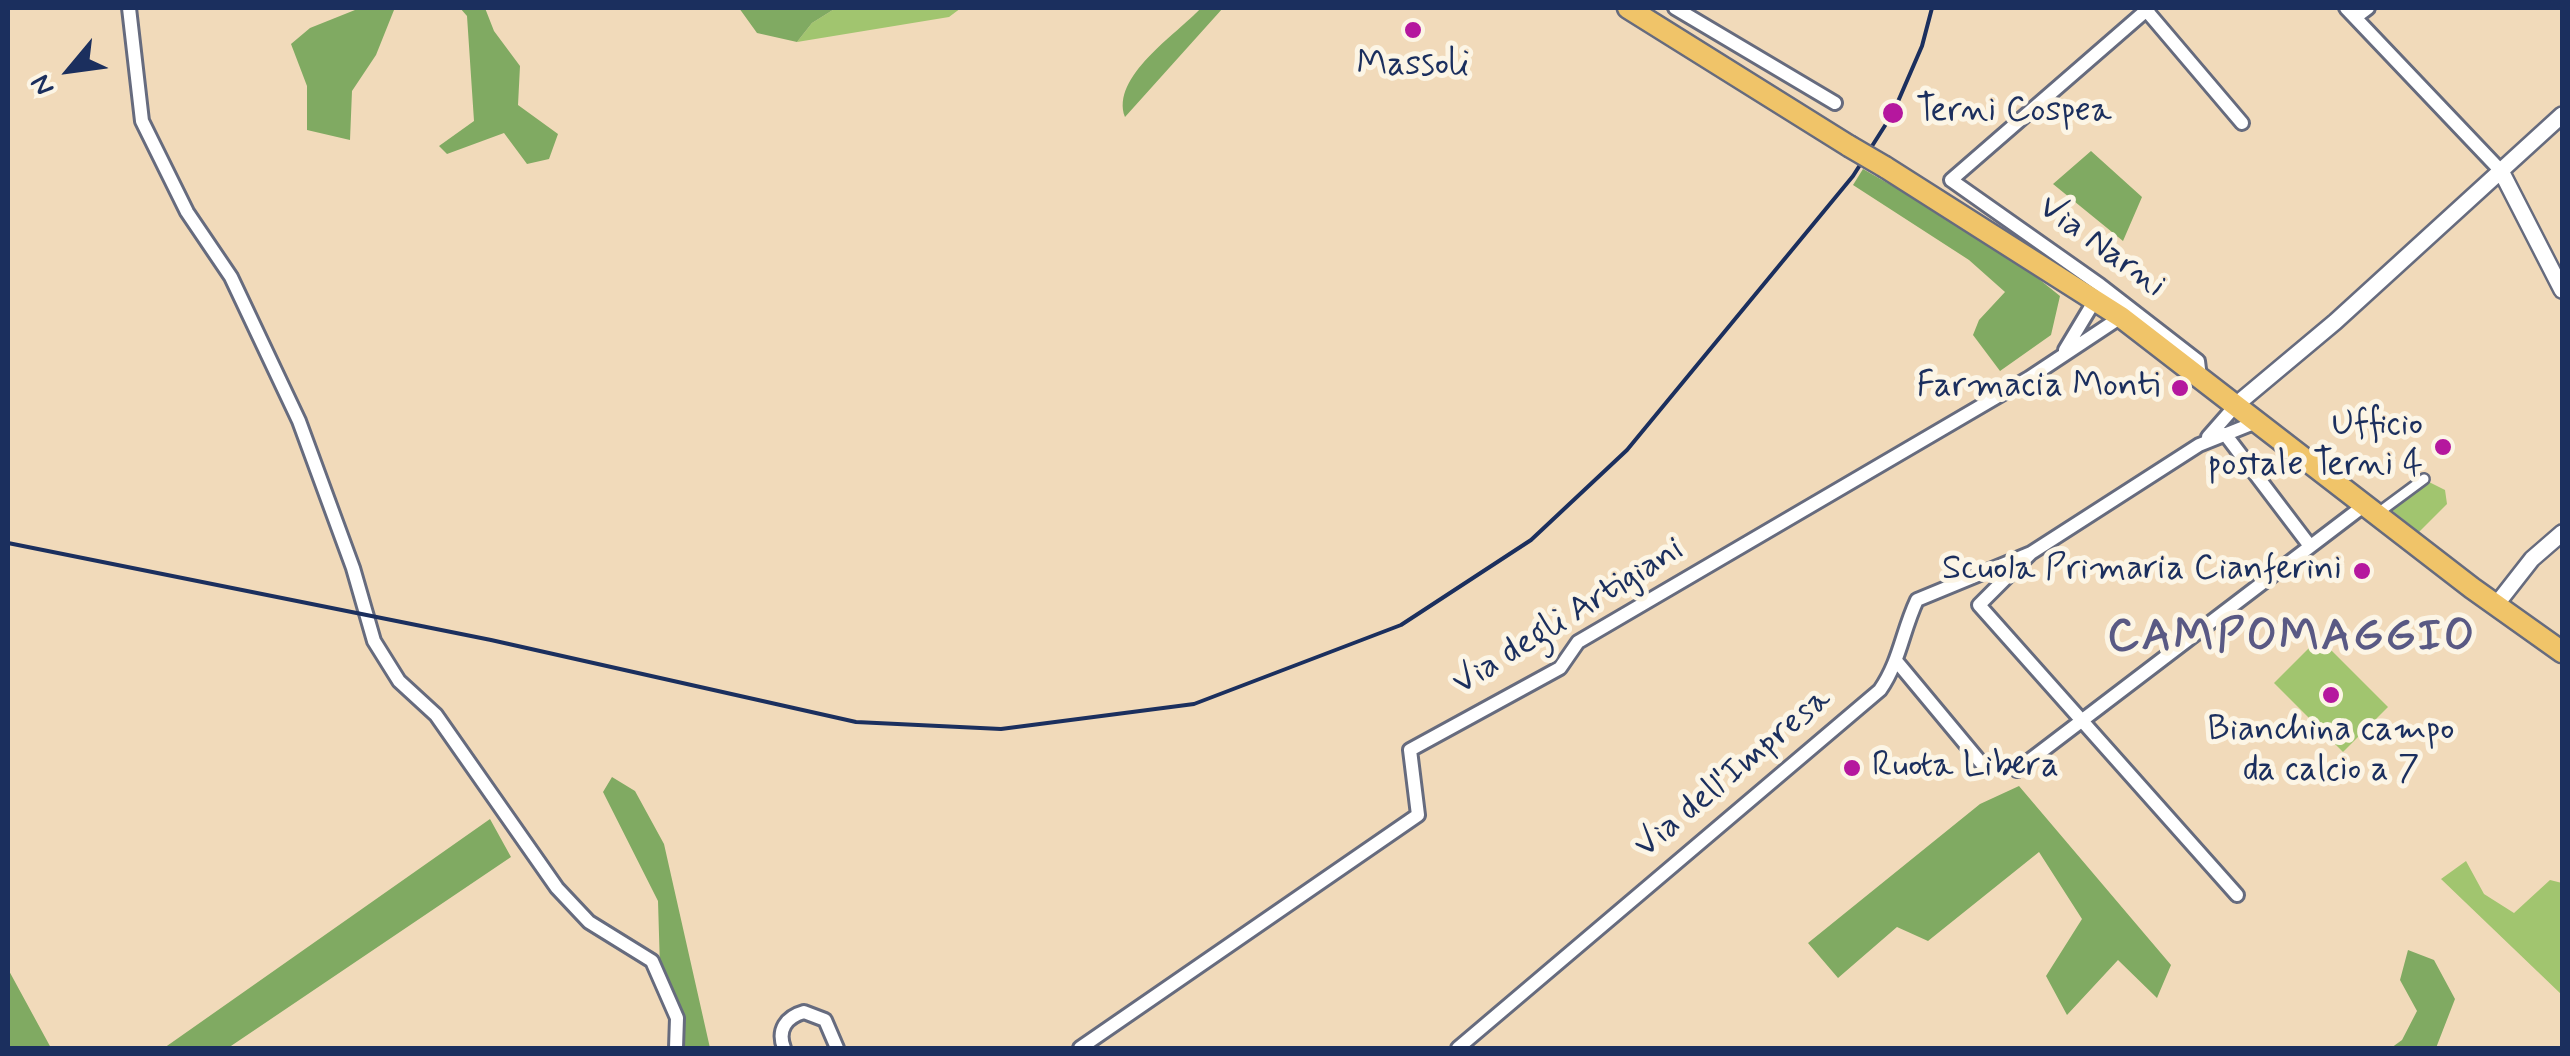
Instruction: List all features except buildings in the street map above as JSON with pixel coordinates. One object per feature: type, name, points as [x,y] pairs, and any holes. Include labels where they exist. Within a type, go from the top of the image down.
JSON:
[{"type":"main road","name":"Via Narni","points":[[1628,8],[2121,317],[2562,652]]},
{"type":"street","points":[[128,8],[142,121],[187,212],[231,277],[299,421],[353,568],[374,642],[399,681],[436,715],[558,888],[589,922],[652,961],[672,997],[677,1018],[676,1048]]},
{"type":"street","points":[[1675,8],[1695,12],[1835,103]]},
{"type":"street","points":[[2351,12],[2368,8]]},
{"type":"street","points":[[2148,9],[2242,123]]},
{"type":"street","name":"Via Narni","points":[[2148,9],[1951,180],[2100,284],[2198,361],[2200,377]]},
{"type":"street","points":[[2351,12],[2501,171],[2562,290]]},
{"type":"street","points":[[2199,445],[2237,404],[2562,115]]},
{"type":"street","name":"Via degli Artigiani","points":[[2064,352],[2095,300]]},
{"type":"street","name":"Via degli Artigiani","points":[[1080,1048],[1418,815],[1410,750],[1560,668],[1578,642],[2029,378],[2121,317]]},
{"type":"street","points":[[2237,894],[1979,604],[2031,553],[2199,445],[2259,422]]},
{"type":"street","points":[[2225,434],[2310,546]]},
{"type":"street","points":[[2018,770],[2310,546],[2424,480]]},
{"type":"street","points":[[2496,604],[2532,560],[2562,533]]},
{"type":"street","name":"Via dell'Impresa","points":[[1458,1048],[1880,690],[1898,664],[1902,634],[1917,600],[2031,553]]},
{"type":"street","points":[[1898,664],[1987,770]]},
{"type":"street","points":[[784,1048],[781,1033],[785,1022],[804,1012],[825,1020],[832,1046]]},
{"type":"green space","points":[[360,8],[400,8],[394,10],[376,55],[352,91],[350,140],[307,130],[307,86],[291,44],[310,28]]},
{"type":"green space","points":[[460,8],[485,8],[494,31],[520,66],[518,105],[558,134],[549,159],[527,164],[504,133],[447,154],[439,146],[474,121],[467,16]]},
{"type":"green space","points":[[739,8],[836,8],[812,23],[797,42],[757,33]]},
{"type":"green space","points":[[836,8],[961,8],[949,17],[797,42],[812,23]]},
{"type":"green space","points":[[1201,8],[1223,8],[1125,117],[1123,102],[1136,72]]},
{"type":"green space","points":[[2091,151],[2142,197],[2123,241],[2053,184]]},
{"type":"green space","points":[[1863,169],[1999,247],[2060,296],[2051,335],[2000,371],[1973,335],[1979,320],[2005,292],[1969,260],[1853,185]]},
{"type":"green space","points":[[2429,482],[2445,490],[2447,504],[2419,532],[2389,508]]},
{"type":"green space","name":"Bianchina campo da calcio a 7","points":[[2319,638],[2388,707],[2343,752],[2274,683]]},
{"type":"green space","points":[[612,777],[635,791],[664,844],[710,1048],[677,1048],[676,1002],[660,968],[658,901],[603,792]]},
{"type":"green space","points":[[2019,786],[2171,965],[2157,998],[2118,960],[2067,1015],[2046,976],[2082,919],[2039,852],[1928,941],[1897,927],[1838,978],[1808,943],[1980,804]]},
{"type":"green space","points":[[490,819],[511,857],[228,1048],[164,1048]]},
{"type":"green space","points":[[2466,861],[2484,894],[2514,913],[2550,880],[2562,883],[2562,995],[2441,879]]},
{"type":"green space","points":[[2408,950],[2434,960],[2455,999],[2436,1048],[2391,1048],[2402,1040],[2417,1011],[2400,980]]},
{"type":"green space","points":[[8,969],[51,1048],[8,1048]]},
{"type":"railway","points":[[8,543],[491,640],[856,722],[1001,729],[1194,704],[1401,625],[1531,540],[1627,450],[1853,176],[1893,113],[1922,46],[1932,8]]},
{"type":"place","name":"Massoli","points":[[1413,30]]},
{"type":"place","name":"Terni Cospea","points":[[1893,113]]},
{"type":"place","name":"Farmacia Monti","points":[[2180,388]]},
{"type":"place","name":"Ufficio postale Terni 4","points":[[2443,447]]},
{"type":"place","name":"Scuola Primaria Cianferini","points":[[2362,571]]},
{"type":"place","name":"Bianchina campo da calcio a 7","points":[[2331,695]]},
{"type":"place","name":"Ruota Libera","points":[[1852,768]]},
{"type":"district","name":"CAMPOMAGGIO","points":[[2292,640]]}]
